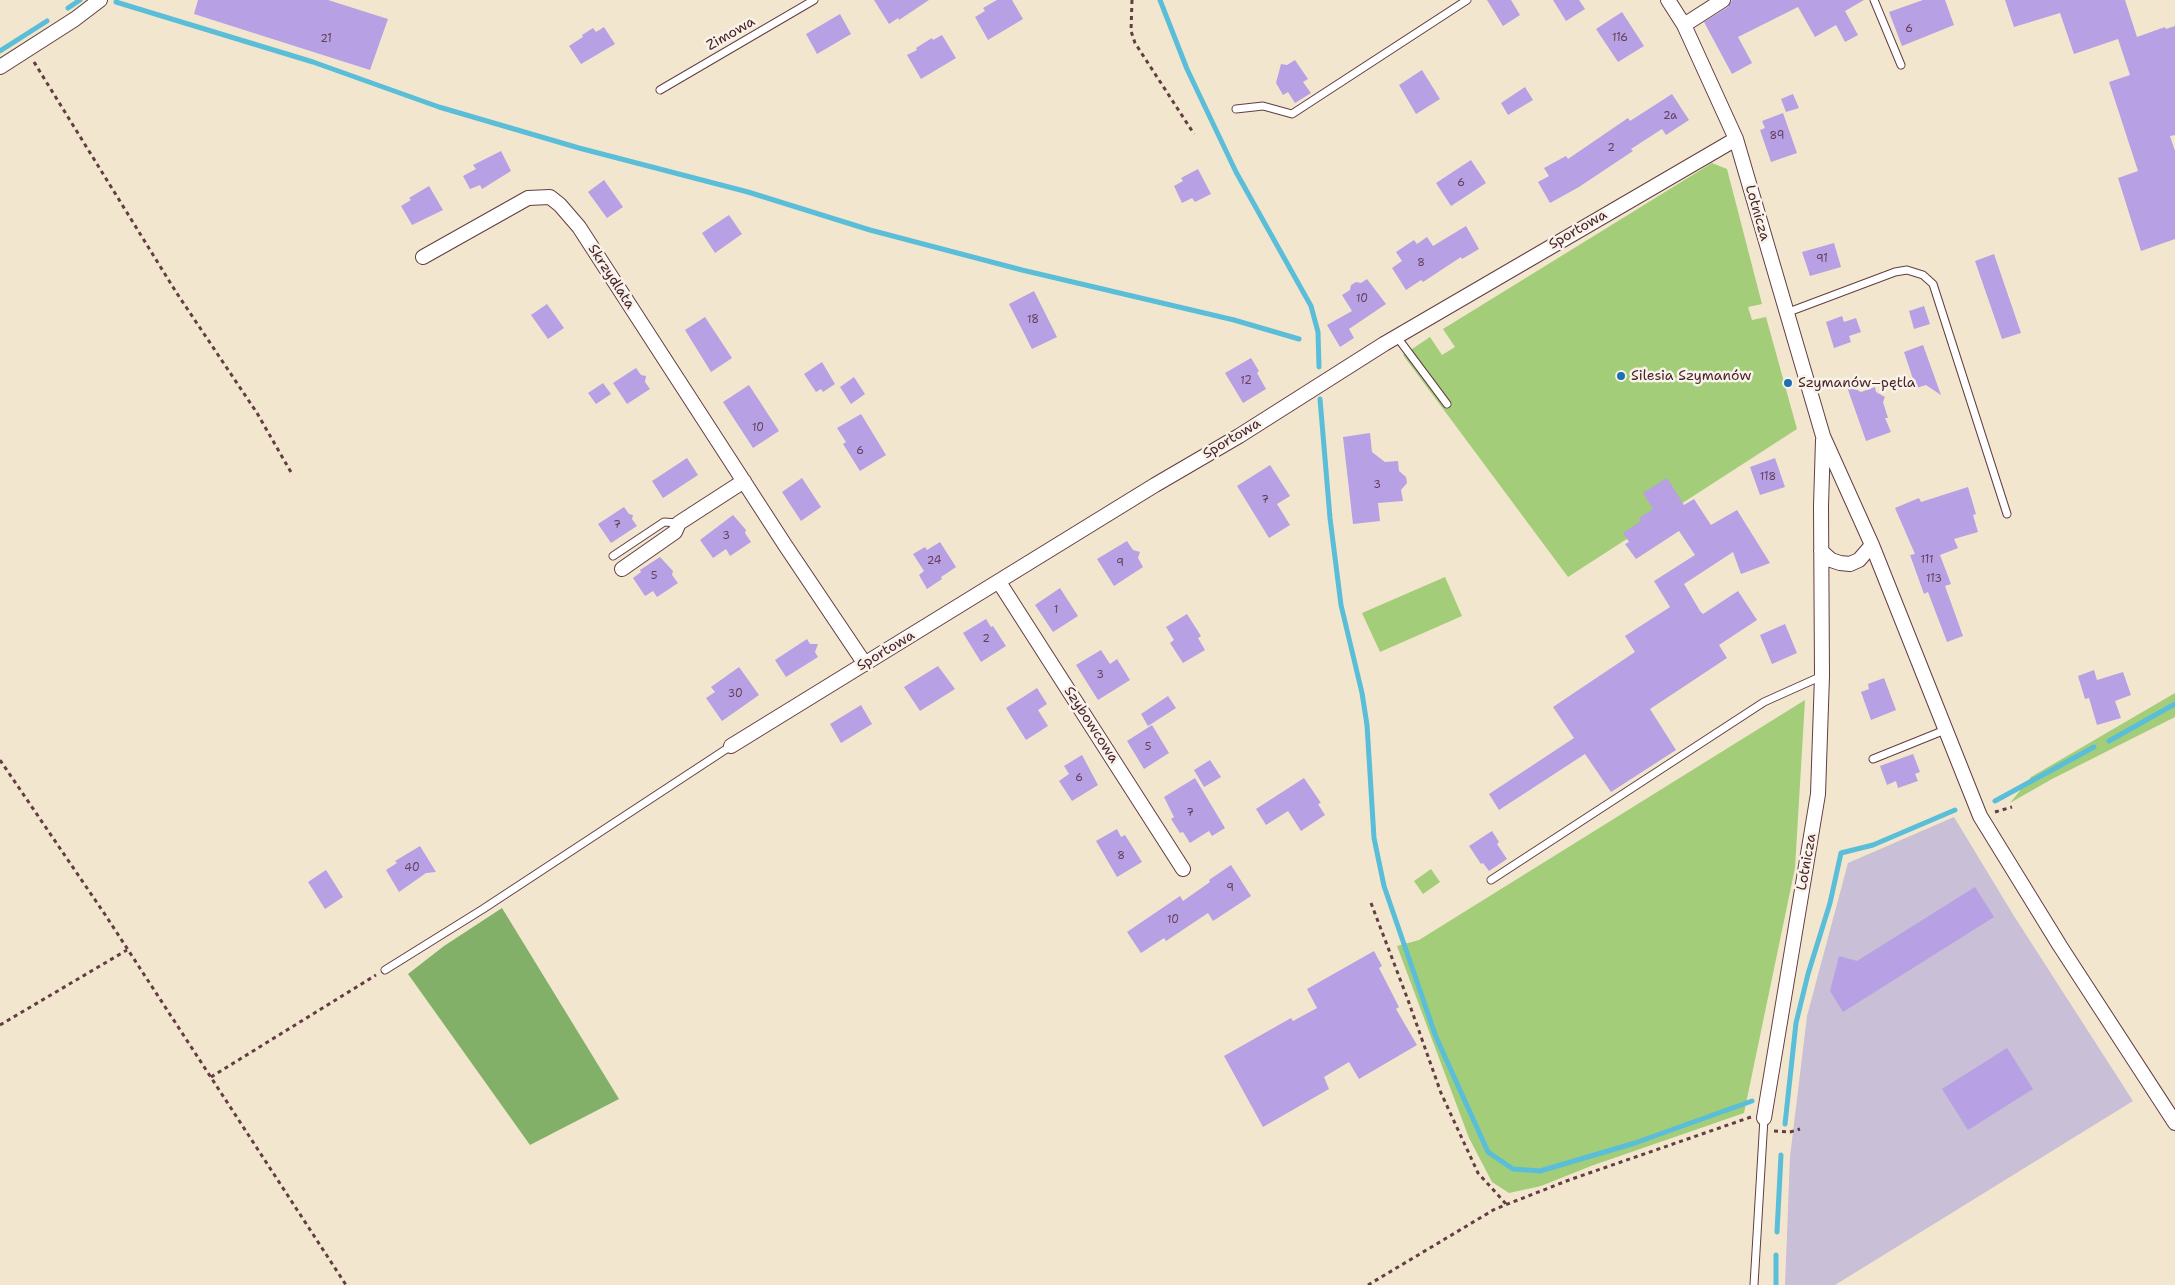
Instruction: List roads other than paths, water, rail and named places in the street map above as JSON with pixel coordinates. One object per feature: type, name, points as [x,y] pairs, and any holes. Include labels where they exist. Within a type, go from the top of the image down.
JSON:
[{"type":"street","points":[[0,67],[100,0]]},
{"type":"street","name":"Lotnicza","points":[[1668,0],[1684,25],[1736,139],[1823,436],[1872,545],[1980,816],[2060,946],[2175,1124]]},
{"type":"street","points":[[1684,25],[1723,0]]},
{"type":"street","name":"Sportowa","points":[[732,746],[1397,337],[1587,224],[1736,139]]},
{"type":"street","name":"Skrzydlata","points":[[423,257],[528,198],[550,197],[560,205],[579,227],[865,664]]},
{"type":"street","name":"Lotnicza","points":[[1763,1124],[1818,794],[1822,676],[1823,436]]},
{"type":"street","points":[[622,569],[675,532],[679,522],[744,481]]},
{"type":"street","points":[[1822,551],[1831,560],[1850,564],[1859,560],[1872,545]]},
{"type":"street","name":"Szybowcowa","points":[[999,582],[1183,869]]},
{"type":"lane","name":"Zimowa","points":[[660,90],[814,0]]},
{"type":"lane","points":[[1236,109],[1263,106],[1292,114],[1467,0]]},
{"type":"lane","points":[[1874,0],[1901,65]]},
{"type":"lane","points":[[1786,313],[1895,272],[1907,270],[1923,275],[1933,284],[2007,514]]},
{"type":"lane","points":[[1397,337],[1447,404]]},
{"type":"lane","points":[[613,556],[664,522],[679,522]]},
{"type":"lane","points":[[1491,880],[1764,702],[1822,676]]},
{"type":"lane","points":[[1873,759],[1945,730]]},
{"type":"lane","points":[[385,970],[483,909],[732,746]]},
{"type":"lane","name":"Lotnicza","points":[[1754,1285],[1763,1124]]},
{"type":"waterway","points":[[68,8],[80,0]]},
{"type":"waterway","points":[[1160,0],[1187,69],[1236,172],[1311,306],[1318,332],[1319,367]]},
{"type":"waterway","points":[[116,2],[313,62],[439,107],[579,148],[748,192],[870,230],[1022,270],[1234,320],[1299,339]]},
{"type":"waterway","points":[[0,51],[47,21]]},
{"type":"waterway","points":[[1320,399],[1330,518],[1341,605],[1362,693],[1367,725],[1374,838],[1384,886],[1436,1037],[1488,1152],[1513,1169],[1540,1171],[1635,1143],[1752,1101]]},
{"type":"waterway","points":[[2109,741],[2175,704]]},
{"type":"waterway","points":[[1995,801],[2094,747]]},
{"type":"waterway","points":[[1785,1124],[1796,1023],[1808,974],[1830,903],[1841,853],[1873,845],[1955,810]]},
{"type":"waterway","points":[[1777,1232],[1781,1155]]},
{"type":"waterway","points":[[1776,1255],[1776,1285]]},
{"type":"place","name":"Silesia Szymanów","points":[[1621,376]]},
{"type":"place","name":"Szymanów–pętla","points":[[1788,383]]}]
